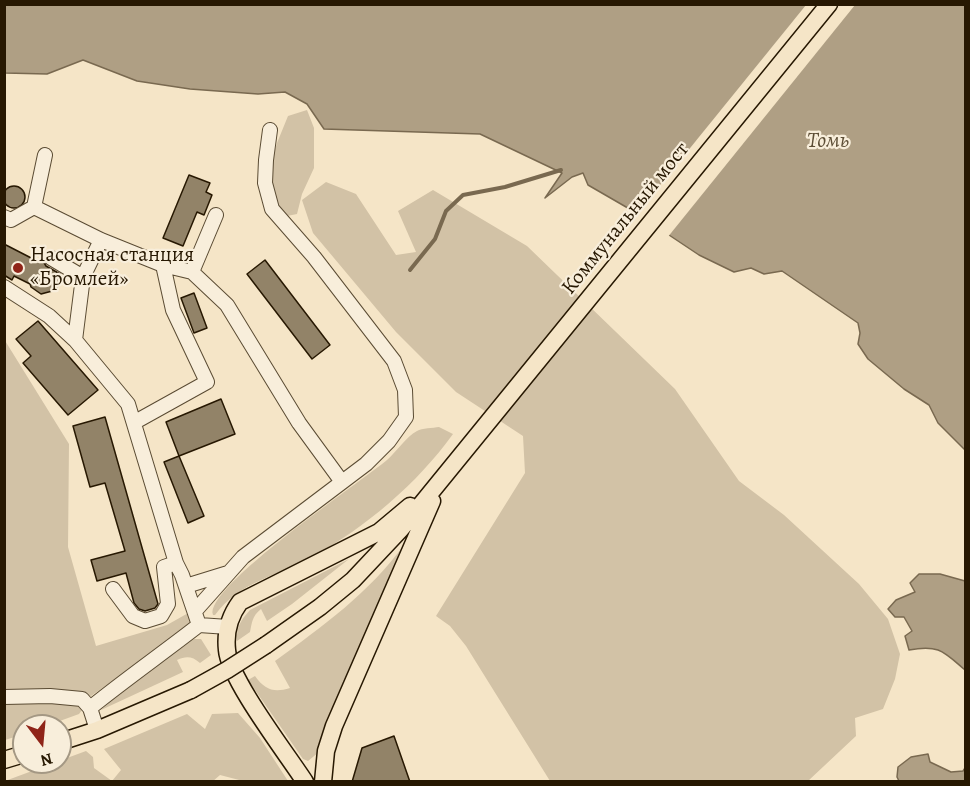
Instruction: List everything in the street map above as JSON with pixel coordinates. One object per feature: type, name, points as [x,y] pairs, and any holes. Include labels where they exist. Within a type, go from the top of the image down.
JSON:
[{"type":"main road","name":"Коммунальный мост","points":[[441,481],[829,4]]},
{"type":"main road","points":[[305,782],[246,694],[230,665],[226,650],[230,616],[240,603],[379,532],[441,481]]},
{"type":"main road","points":[[72,738],[191,690],[227,670],[320,608],[352,580],[401,529],[441,481]]},
{"type":"main road","points":[[323,782],[326,751],[334,726],[441,481]]},
{"type":"street","points":[[195,611],[243,557],[366,464],[389,441],[406,417],[405,390],[394,361],[314,257],[272,209],[265,183],[270,130]]},
{"type":"street","points":[[4,217],[10,220],[34,207],[45,155]]},
{"type":"street","points":[[34,207],[100,240],[163,265],[192,272],[227,305],[300,423],[342,482]]},
{"type":"street","points":[[192,272],[216,215]]},
{"type":"street","points":[[75,340],[83,277],[100,240]]},
{"type":"street","points":[[51,258],[83,277]]},
{"type":"street","points":[[135,422],[207,382],[173,310],[163,265]]},
{"type":"street","points":[[4,287],[49,316],[75,340],[129,404],[176,562],[199,624]]},
{"type":"street","points":[[113,589],[133,616],[145,621],[161,616],[168,604],[164,567],[176,562]]},
{"type":"street","points":[[186,586],[228,573]]},
{"type":"street","points":[[90,708],[199,624],[228,627]]},
{"type":"street","points":[[4,697],[50,696],[82,699],[90,708],[96,730]]},
{"type":"shaded area","points":[[307,110],[314,128],[314,168],[302,194],[297,214],[287,216],[277,210],[268,174],[288,116]]},
{"type":"shaded area","points":[[326,182],[356,194],[396,255],[416,252],[398,211],[433,190],[527,246],[675,389],[739,481],[784,515],[859,584],[888,619],[900,654],[895,679],[883,709],[855,718],[856,736],[808,781],[550,781],[466,646],[450,626],[436,616],[525,473],[523,436],[456,392],[396,332],[313,233],[302,200]]},
{"type":"shaded area","points":[[4,339],[69,444],[68,547],[96,646],[167,625],[190,612],[192,625],[91,696],[77,693],[74,704],[80,706],[82,710],[79,714],[72,717],[72,714],[12,714],[12,738],[5,740]]},
{"type":"shaded area","points":[[439,427],[453,434],[407,487],[371,518],[312,557],[260,580],[236,594],[213,615],[217,601],[232,582],[287,535],[387,460],[405,440],[417,431]]},
{"type":"shaded area","points":[[404,545],[341,691],[319,752],[308,761],[303,759],[248,680],[255,676],[270,689],[290,688],[275,661],[328,622],[360,594]]},
{"type":"shaded area","points":[[349,559],[267,621],[261,609],[254,617],[250,632],[237,641],[240,624],[250,610]]},
{"type":"shaded area","points":[[194,639],[201,639],[211,655],[200,663],[189,657],[177,660],[183,672],[101,710],[128,686]]},
{"type":"shaded area","points":[[238,713],[260,738],[288,781],[243,781],[220,775],[212,782],[5,781],[24,774],[72,774],[72,756],[86,751],[93,757],[94,768],[112,781],[121,770],[104,749],[187,714],[205,729],[212,714]]},
{"type":"water","name":"Томь","points":[[5,5],[965,5],[965,450],[938,423],[929,405],[904,389],[868,359],[858,344],[860,333],[858,323],[782,271],[764,274],[751,268],[734,272],[699,255],[633,211],[588,185],[583,173],[572,177],[545,198],[562,173],[480,134],[324,129],[307,104],[285,92],[258,94],[190,89],[137,81],[83,60],[47,74],[5,73]]},
{"type":"water","points":[[919,574],[940,574],[965,581],[965,670],[940,651],[927,648],[909,650],[905,636],[912,631],[904,617],[895,617],[888,609],[896,600],[915,592],[910,583]]},
{"type":"water","points":[[928,754],[930,762],[951,772],[963,771],[965,768],[965,781],[899,781],[898,767],[911,757]]},
{"type":"pier","points":[[806,5],[855,5],[667,238],[635,216]]},
{"type":"building","points":[[189,175],[210,183],[206,192],[212,195],[204,215],[197,212],[183,246],[163,238]]},
{"type":"building","points":[[14,186],[22,189],[25,197],[22,205],[14,208],[6,205],[3,197],[6,189]]},
{"type":"building","points":[[4,244],[39,262],[43,261],[46,266],[60,274],[56,290],[41,294],[30,284],[14,276],[12,280],[4,275]]},
{"type":"building","points":[[265,260],[330,345],[312,359],[247,274]]},
{"type":"building","points":[[194,293],[207,328],[194,333],[181,298]]},
{"type":"building","points":[[38,321],[98,390],[68,415],[23,363],[31,356],[16,339]]},
{"type":"building","points":[[221,399],[235,434],[179,456],[166,422]]},
{"type":"building","points":[[105,417],[158,604],[155,608],[145,611],[139,609],[134,603],[126,573],[97,581],[91,560],[125,551],[105,483],[90,487],[73,426]]},
{"type":"building","points":[[179,456],[204,516],[188,523],[164,462]]},
{"type":"building","points":[[394,736],[410,782],[352,782],[362,748]]},
{"type":"waterway","points":[[410,270],[435,239],[446,211],[463,195],[505,187],[561,170]]},
{"type":"place","name":"Насосная станция «Бромлей»","points":[[18,268]]}]
